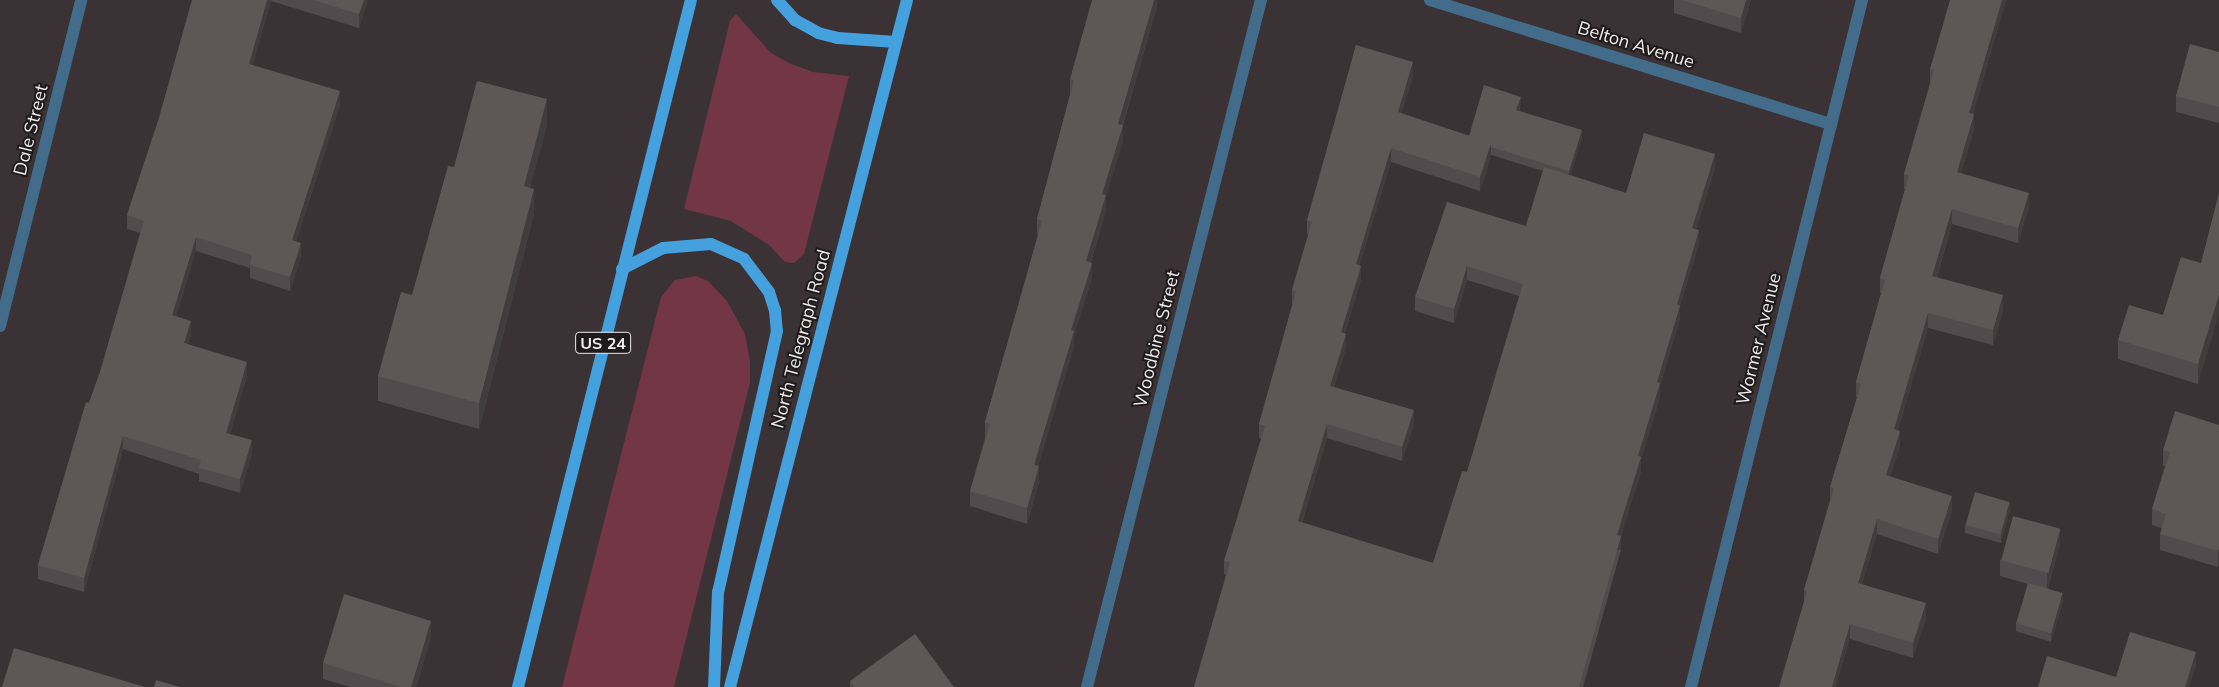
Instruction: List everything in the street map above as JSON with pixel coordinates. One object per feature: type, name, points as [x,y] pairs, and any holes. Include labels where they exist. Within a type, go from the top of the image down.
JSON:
[{"type":"main road","name":"US 24","points":[[518,687],[691,0]]},
{"type":"main road","points":[[777,0],[795,20],[818,33],[838,38],[896,42]]},
{"type":"main road","name":"North Telegraph Road","points":[[730,687],[907,0]]},
{"type":"main road","points":[[622,269],[663,248],[697,243],[711,244],[744,259],[769,292],[775,310],[777,331],[718,592],[714,687]]},
{"type":"street","name":"Dale Street","points":[[0,326],[81,0]]},
{"type":"street","name":"Woodbine Street","points":[[1087,687],[1261,0]]},
{"type":"street","name":"Belton Avenue","points":[[1430,0],[1831,124]]},
{"type":"street","name":"Wormer Avenue","points":[[1691,687],[1862,0]]},
{"type":"shaded area","points":[[736,14],[771,53],[789,63],[813,72],[849,76],[804,254],[794,263],[785,262],[769,245],[731,221],[684,209],[730,21]]},
{"type":"shaded area","points":[[696,276],[708,281],[727,301],[745,334],[750,360],[750,383],[674,687],[562,687],[661,297],[675,280]]},
{"type":"building","points":[[192,0],[267,0],[249,64],[340,91],[292,240],[301,243],[290,277],[250,265],[252,255],[196,237],[172,315],[191,321],[184,343],[247,362],[226,433],[252,440],[240,479],[199,468],[201,460],[123,436],[84,578],[38,565],[86,402],[89,403],[100,372],[144,221],[127,215],[159,118]]},
{"type":"building","points":[[313,0],[364,0],[359,14]]},
{"type":"building","points":[[1092,0],[1154,0],[1118,124],[1123,125],[1102,194],[1106,195],[1086,261],[1092,263],[1071,330],[1074,331],[1034,465],[1039,466],[1027,508],[970,491],[990,424],[985,422],[1042,221],[1037,219],[1074,80],[1070,79]]},
{"type":"building","points":[[1682,0],[1746,0],[1741,18]]},
{"type":"building","points":[[1950,0],[2002,0],[1969,113],[1974,114],[1957,172],[2029,193],[2018,228],[1952,209],[1932,276],[2003,295],[1993,330],[1928,313],[1894,429],[1900,431],[1886,475],[1952,496],[1938,539],[1877,519],[1858,583],[1926,603],[1913,643],[1850,624],[1832,687],[1779,687],[1807,591],[1804,590],[1834,488],[1830,487],[1861,384],[1856,382],[1885,280],[1880,278],[1909,175],[1904,174],[1934,70],[1930,69]]},
{"type":"building","points":[[2190,44],[2219,52],[2219,107],[2176,96]]},
{"type":"building","points":[[1356,45],[1413,62],[1398,112],[1491,143],[1480,177],[1391,148],[1356,264],[1361,266],[1341,332],[1346,334],[1330,386],[1414,410],[1402,447],[1327,424],[1298,521],[1433,563],[1462,471],[1467,472],[1523,284],[1467,266],[1454,309],[1415,297],[1447,202],[1526,226],[1544,167],[1626,193],[1644,133],[1715,154],[1692,228],[1699,230],[1677,304],[1680,306],[1657,382],[1660,383],[1638,456],[1641,457],[1617,535],[1621,536],[1579,687],[1194,687],[1230,562],[1224,561],[1265,426],[1259,424],[1296,291],[1292,290],[1312,222],[1307,220]]},
{"type":"building","points":[[477,81],[547,99],[524,186],[534,189],[479,403],[378,376],[401,292],[412,295],[448,166],[454,167]]},
{"type":"building","points":[[1484,85],[1521,97],[1516,110],[1582,130],[1569,171],[1491,147],[1491,143],[1469,136]]},
{"type":"building","points":[[2219,193],[2219,295],[2198,364],[2118,340],[2129,305],[2163,315],[2181,257],[2201,263]]},
{"type":"building","points":[[2175,411],[2219,425],[2218,551],[2160,534],[2166,514],[2152,509],[2170,452],[2163,450]]},
{"type":"building","points":[[1975,492],[2010,502],[2000,535],[1966,525]]},
{"type":"building","points":[[2013,516],[2060,529],[2048,573],[2001,560]]},
{"type":"building","points":[[2028,583],[2063,593],[2051,633],[2016,623]]},
{"type":"building","points":[[344,594],[431,621],[411,687],[401,687],[323,663]]},
{"type":"building","points":[[2130,632],[2196,652],[2185,687],[2038,687],[2047,656],[2116,677]]},
{"type":"building","points":[[915,634],[954,687],[854,687],[850,681]]},
{"type":"building","points":[[14,648],[145,687],[2,687]]},
{"type":"building","points":[[156,680],[180,687],[154,687]]}]
